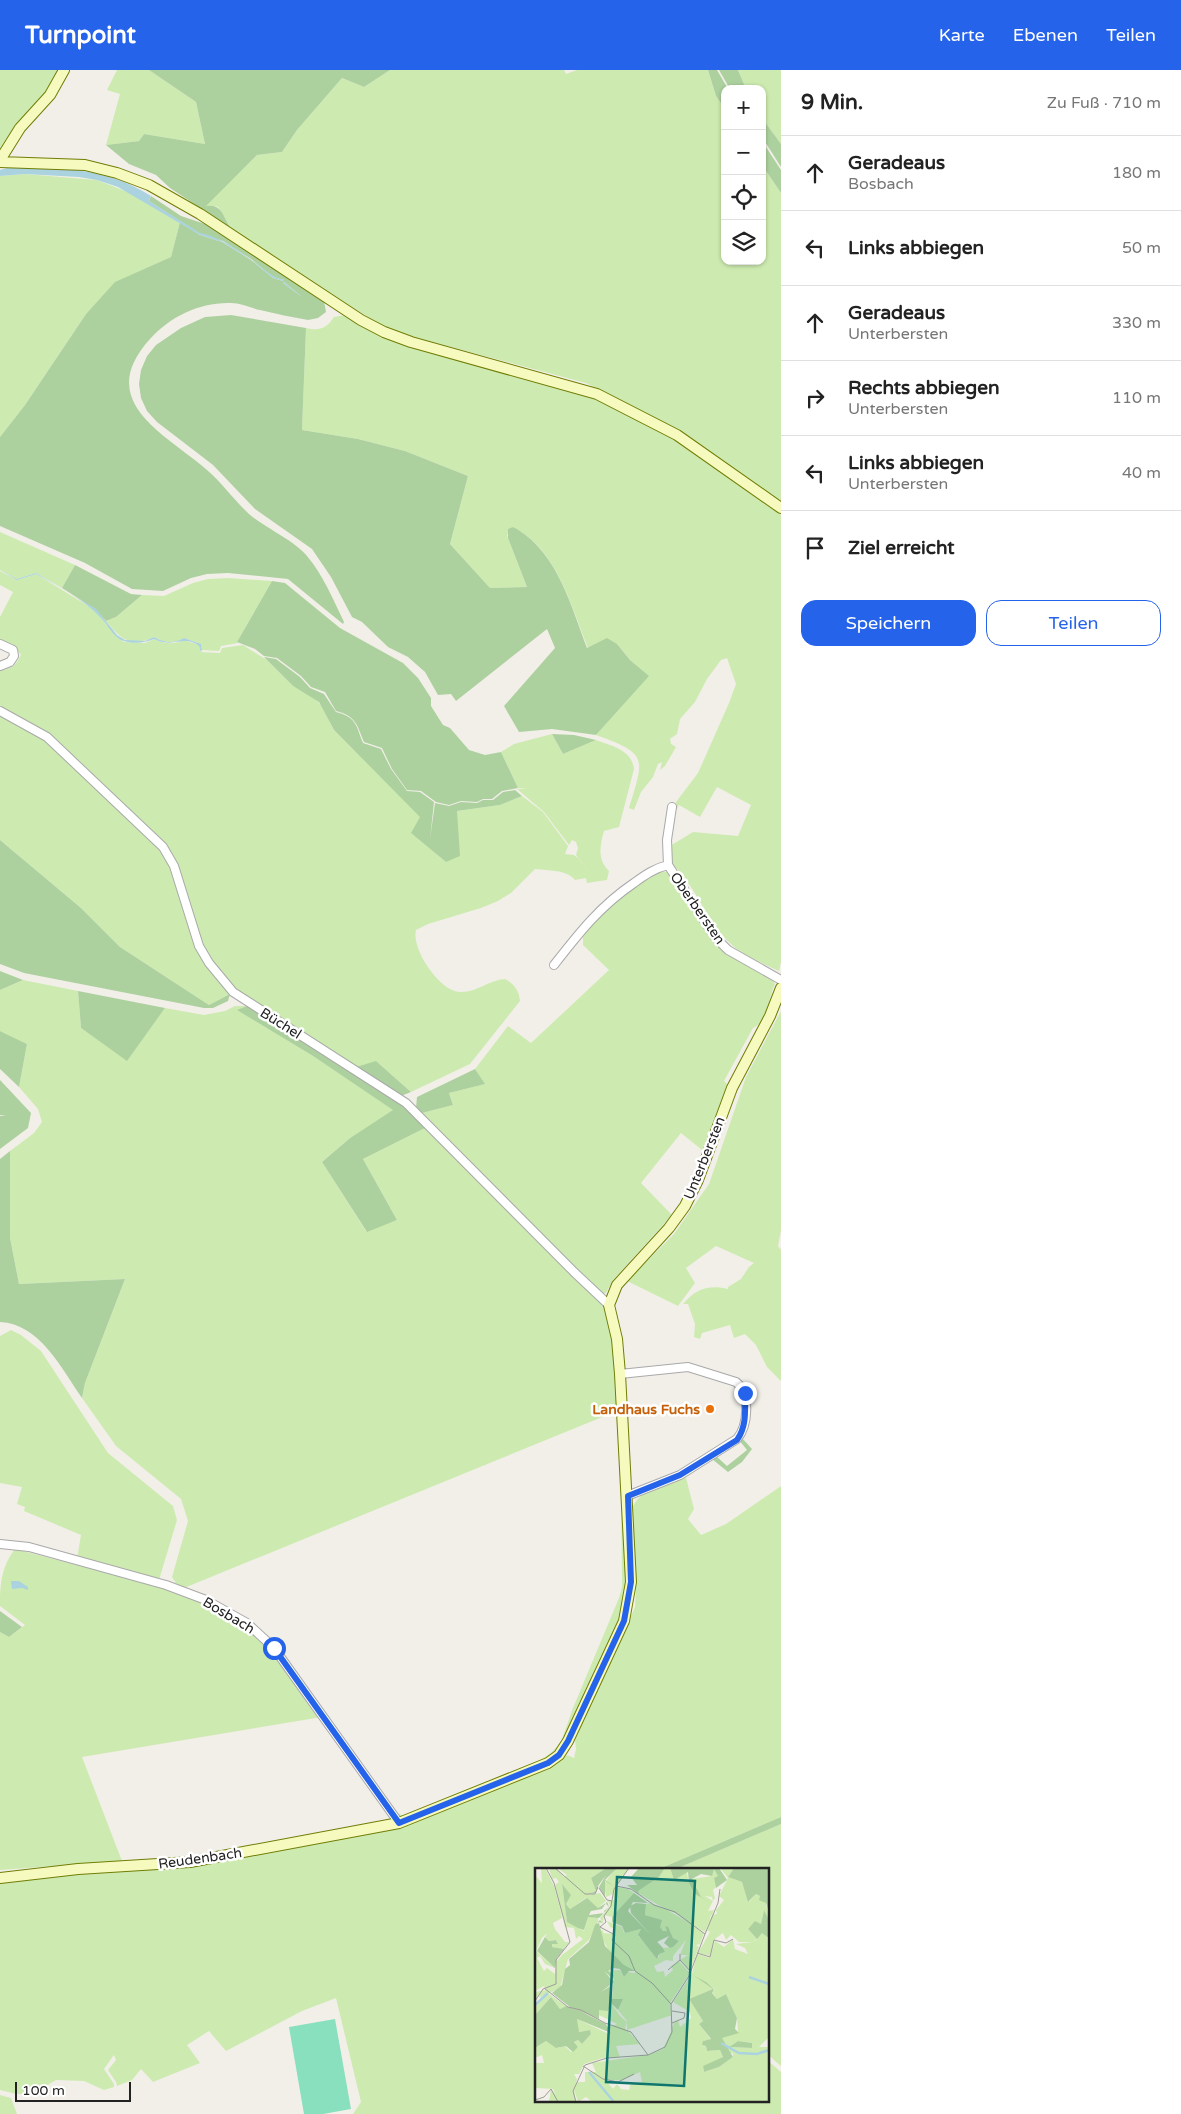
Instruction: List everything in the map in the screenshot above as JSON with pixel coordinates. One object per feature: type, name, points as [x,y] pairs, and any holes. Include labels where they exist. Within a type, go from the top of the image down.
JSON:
[{"type":"street","points":[[64,70],[50,95],[12,139],[0,161],[85,165],[117,173],[149,185],[193,209],[361,320],[384,332],[411,342],[598,394],[677,435],[781,508]]},
{"type":"street","points":[[0,644],[13,650],[14,656],[10,662],[0,666]]},
{"type":"street","name":"Büchel","points":[[0,711],[47,737],[163,847],[174,866],[199,946],[209,963],[233,992],[406,1103],[608,1304]]},
{"type":"street","name":"Oberbersten","points":[[672,807],[667,840],[668,865],[715,937],[735,956],[781,980]]},
{"type":"street","name":"Oberbersten","points":[[554,965],[580,931],[611,899],[652,871],[668,865]]},
{"type":"street","name":"Unterbersten","points":[[608,1304],[617,1285],[669,1228],[685,1206],[698,1180],[732,1088],[770,1016],[781,988]]},
{"type":"street","points":[[608,1304],[617,1339],[628,1496],[680,1475],[737,1440],[743,1432],[745,1423],[745,1393],[736,1382],[688,1367],[620,1374]]},
{"type":"street","name":"Reudenbach","points":[[0,1878],[78,1869],[190,1862],[399,1823],[548,1763],[559,1755],[568,1741],[624,1621],[631,1582],[628,1496]]},
{"type":"street","name":"Bosbach","points":[[0,1544],[29,1547],[184,1591],[220,1607],[247,1623],[274,1648],[399,1823]]},
{"type":"green space","points":[[0,70],[59,70],[49,89],[15,125],[0,151]]},
{"type":"green space","points":[[117,70],[149,70],[196,102],[205,144],[144,134],[139,141],[106,145],[120,94],[107,90]]},
{"type":"green space","points":[[149,70],[390,70],[364,87],[342,78],[297,130],[282,152],[257,155],[206,206],[219,209],[231,228],[170,188],[156,175],[129,164],[106,145],[139,141],[144,134],[205,144],[196,102]]},
{"type":"green space","points":[[390,70],[564,70],[566,74],[577,70],[708,70],[716,96],[721,103],[721,265],[766,265],[766,171],[781,193],[781,504],[679,430],[586,383],[398,333],[377,323],[231,228],[216,206],[202,209],[257,155],[282,152],[297,130],[342,78],[364,87]]},
{"type":"green space","points":[[708,70],[717,70],[726,85],[721,85],[721,103],[716,96]]},
{"type":"green space","points":[[719,70],[738,70],[744,85],[728,85]]},
{"type":"green space","points":[[738,70],[781,70],[781,144],[766,123],[766,85],[744,85]]},
{"type":"green space","points":[[766,123],[781,144],[781,167],[766,143]]},
{"type":"green space","points":[[766,147],[781,170],[781,193],[766,171]]},
{"type":"green space","points":[[25,174],[97,180],[130,193],[180,222],[171,257],[115,283],[86,314],[25,405],[0,437],[0,176]]},
{"type":"green space","points":[[151,196],[181,216],[205,224],[324,301],[326,312],[318,318],[308,320],[234,303],[208,305],[187,312],[167,324],[150,339],[134,361],[129,381],[132,399],[142,415],[156,429],[218,480],[249,514],[295,545],[307,556],[327,587],[344,622],[343,624],[288,579],[228,573],[207,574],[191,578],[163,591],[132,589],[85,563],[0,526],[0,437],[25,405],[86,314],[115,282],[171,257],[180,222],[200,235],[222,242],[251,260],[273,278],[283,281],[283,283],[302,297],[284,280],[273,277],[251,259],[223,241],[200,234],[149,201]]},
{"type":"green space","points":[[231,315],[306,328],[302,430],[358,439],[405,451],[468,476],[450,544],[490,588],[527,587],[508,538],[508,529],[513,527],[517,529],[543,552],[569,598],[587,648],[607,638],[617,644],[630,660],[649,676],[596,735],[552,729],[519,732],[504,706],[555,648],[547,629],[456,701],[451,694],[438,695],[425,672],[408,657],[388,647],[362,622],[352,617],[331,577],[312,549],[255,509],[213,465],[157,422],[147,411],[141,398],[139,384],[141,370],[147,356],[156,345],[181,328],[205,317]]},
{"type":"green space","points":[[345,315],[372,332],[410,347],[592,397],[675,439],[781,515],[781,962],[779,971],[749,957],[723,936],[681,873],[672,864],[670,846],[693,832],[738,836],[751,805],[717,787],[700,817],[679,805],[673,816],[676,802],[698,773],[736,684],[727,658],[721,660],[707,679],[695,702],[680,719],[677,734],[670,739],[671,744],[676,747],[665,766],[660,770],[662,762],[658,764],[653,777],[641,792],[634,810],[629,808],[638,778],[638,760],[634,753],[626,747],[596,735],[648,676],[630,660],[617,644],[588,648],[561,580],[541,549],[513,527],[507,535],[527,587],[490,588],[450,544],[468,476],[405,451],[358,439],[302,430],[306,328],[322,328],[334,317]]},
{"type":"green space","points":[[0,532],[75,565],[62,588],[36,573],[17,579],[0,570]]},
{"type":"green space","points":[[75,565],[131,594],[142,595],[116,617],[106,621],[95,609],[62,588]]},
{"type":"green space","points":[[0,571],[17,580],[36,574],[95,610],[116,636],[124,642],[145,643],[154,639],[165,643],[173,643],[184,640],[199,645],[201,652],[220,653],[222,648],[243,645],[267,660],[293,686],[315,698],[334,730],[421,817],[412,833],[446,862],[457,811],[500,805],[522,796],[543,812],[568,846],[565,854],[574,855],[578,858],[590,873],[576,855],[578,848],[576,842],[572,840],[569,845],[544,812],[517,789],[528,789],[518,788],[501,752],[514,744],[552,734],[563,754],[596,740],[615,747],[629,757],[634,769],[619,827],[604,831],[601,842],[601,857],[609,871],[607,880],[587,883],[586,878],[575,880],[562,872],[535,869],[511,893],[498,901],[428,924],[416,930],[418,948],[422,958],[436,977],[452,990],[466,992],[505,979],[514,986],[519,994],[520,1001],[470,1064],[411,1092],[377,1062],[356,1067],[237,992],[211,961],[202,945],[174,860],[61,744],[0,707],[0,671],[13,666],[21,654],[0,642],[0,617],[13,592],[0,585]]},
{"type":"green space","points":[[228,578],[272,581],[238,643],[221,646],[219,651],[202,650],[201,644],[184,638],[173,642],[165,642],[154,637],[132,642],[116,633],[106,621],[116,617],[142,595],[164,596],[193,583],[208,579]]},
{"type":"green space","points":[[272,581],[285,583],[340,628],[403,663],[418,678],[431,698],[431,706],[443,725],[450,728],[469,750],[485,755],[501,752],[518,788],[502,791],[492,799],[483,799],[477,802],[461,801],[449,805],[436,802],[421,791],[407,790],[392,769],[382,748],[364,742],[355,722],[343,713],[336,711],[325,692],[311,687],[301,676],[277,658],[264,656],[255,649],[237,642]]},
{"type":"green space","points":[[264,657],[276,659],[300,677],[310,688],[324,694],[336,712],[351,719],[359,731],[363,743],[381,749],[391,769],[407,791],[420,792],[434,802],[430,839],[435,803],[449,806],[461,802],[477,803],[483,800],[493,800],[503,792],[515,790],[522,796],[500,805],[457,811],[460,856],[446,862],[411,833],[420,817],[334,730],[319,702],[293,686]]},
{"type":"green space","points":[[0,714],[58,748],[107,799],[164,853],[176,881],[196,948],[230,994],[209,1005],[120,947],[81,908],[0,840]]},
{"type":"green space","points":[[552,734],[574,735],[596,740],[563,754]]},
{"type":"green space","points":[[0,840],[81,908],[120,947],[209,1005],[230,994],[228,1001],[213,1008],[204,1008],[24,973],[0,964]]},
{"type":"green space","points":[[656,872],[667,872],[671,876],[725,953],[775,984],[765,1015],[758,1025],[753,1028],[724,1081],[728,1085],[702,1150],[681,1133],[641,1183],[672,1215],[613,1280],[606,1293],[601,1294],[422,1113],[453,1105],[449,1093],[484,1084],[475,1069],[508,1026],[531,1043],[609,970],[583,945],[583,931],[612,902]]},
{"type":"green space","points":[[0,971],[23,980],[0,990]]},
{"type":"green space","points":[[23,980],[78,991],[81,1028],[127,1060],[165,1008],[204,1015],[225,1011],[235,1006],[247,1006],[238,1010],[313,1056],[394,1110],[350,1138],[322,1162],[366,1231],[397,1220],[363,1159],[427,1127],[603,1305],[612,1338],[617,1410],[619,1410],[627,1561],[626,1597],[620,1622],[567,1737],[552,1757],[406,1817],[399,1816],[395,1812],[404,1816],[422,1810],[542,1759],[551,1753],[561,1742],[622,1587],[621,1486],[617,1411],[184,1588],[177,1585],[172,1577],[188,1521],[181,1499],[116,1446],[82,1398],[85,1383],[125,1279],[19,1284],[10,1238],[10,1151],[34,1133],[42,1122],[38,1109],[19,1087],[27,1044],[0,1031],[0,990]]},
{"type":"green space","points":[[78,991],[165,1008],[127,1061],[81,1028]]},
{"type":"green space","points":[[247,1006],[403,1105],[427,1127],[363,1159],[397,1220],[367,1232],[322,1162],[350,1138],[393,1110],[313,1056],[237,1010]]},
{"type":"green space","points":[[781,1011],[781,1230],[778,1246],[781,1250],[781,1381],[767,1367],[756,1345],[745,1334],[734,1338],[730,1325],[702,1333],[700,1339],[694,1337],[695,1324],[688,1304],[683,1304],[692,1295],[703,1289],[715,1287],[728,1289],[728,1287],[741,1279],[754,1263],[716,1246],[686,1268],[695,1283],[678,1306],[627,1281],[674,1234],[709,1184],[746,1077]]},
{"type":"green space","points":[[0,1031],[27,1044],[19,1087],[0,1069]]},
{"type":"green space","points":[[376,1061],[411,1092],[401,1096],[356,1067]]},
{"type":"green space","points":[[475,1069],[485,1084],[449,1093],[453,1105],[422,1113],[416,1108],[417,1097]]},
{"type":"green space","points":[[0,1080],[31,1113],[28,1128],[0,1149],[0,1116],[6,1116],[0,1115]]},
{"type":"green space","points":[[10,1151],[10,1238],[19,1284],[125,1279],[85,1383],[82,1398],[57,1361],[38,1339],[27,1330],[0,1322],[0,1159]]},
{"type":"green space","points":[[11,1330],[21,1335],[41,1351],[108,1453],[173,1506],[177,1520],[159,1580],[77,1559],[81,1535],[24,1511],[25,1507],[17,1504],[22,1487],[0,1483],[0,1336]]},
{"type":"green space","points":[[742,1438],[752,1449],[742,1462],[728,1472],[712,1459],[716,1456],[727,1466],[747,1450],[739,1440]]},
{"type":"green space","points":[[685,1474],[694,1509],[688,1519],[701,1535],[726,1524],[781,1486],[781,1817],[661,1868],[535,1868],[535,2102],[768,2102],[768,2061],[781,2072],[781,2114],[353,2114],[361,2102],[336,1998],[302,2011],[226,2051],[209,2031],[187,2045],[200,2063],[153,2082],[141,2069],[132,2080],[117,2086],[108,2070],[116,2060],[114,2055],[104,2069],[114,2087],[104,2090],[84,2081],[56,2080],[33,2094],[16,2094],[0,2090],[0,1883],[86,1870],[213,1862],[399,1828],[551,1767],[567,1755],[574,1758],[575,1740],[635,1607],[636,1589],[632,1509],[641,1496],[662,1483]]},
{"type":"green space","points":[[15,1549],[176,1591],[202,1601],[245,1625],[272,1651],[322,1717],[82,1757],[122,1861],[0,1870],[0,1632],[9,1637],[25,1625],[0,1606],[2,1576]]},
{"type":"green space","points":[[0,1611],[22,1627],[9,1637],[0,1632]]},
{"type":"green space","points":[[781,1817],[781,1824],[678,1868],[661,1868]]},
{"type":"green space","points":[[781,1824],[781,2066],[768,2055],[768,1868],[678,1868]]},
{"type":"green space","points":[[335,2019],[351,2109],[323,2114],[304,2114],[289,2027]]},
{"type":"green space","points":[[0,2095],[11,2098],[17,2114],[0,2114]]},
{"type":"water","points":[[10,167],[66,169],[100,174],[116,179],[151,196],[149,201],[200,233],[226,243],[250,259],[222,242],[200,235],[118,187],[97,180],[79,177],[25,174],[0,176],[0,170]]},
{"type":"water","points":[[252,261],[270,274],[284,280],[302,297],[283,283],[283,281],[273,278]]},
{"type":"water","points":[[0,570],[17,579],[36,573],[61,588],[36,574],[17,580]]},
{"type":"water","points":[[72,594],[96,609],[117,635],[125,640],[145,641],[154,637],[165,642],[173,642],[184,638],[201,644],[202,650],[201,652],[199,646],[188,641],[168,643],[154,639],[147,641],[135,643],[120,639],[94,610]]},
{"type":"water","points":[[11,1581],[19,1581],[28,1587],[28,1590],[22,1588],[12,1589]]},
{"type":"place","name":"Landhaus Fuchs","points":[[710,1409]]},
{"type":"route","points":[[274,1648],[399,1823],[548,1763],[559,1755],[568,1741],[624,1621],[631,1582],[628,1496],[680,1475],[737,1440],[743,1432],[745,1423],[745,1393]]}]
